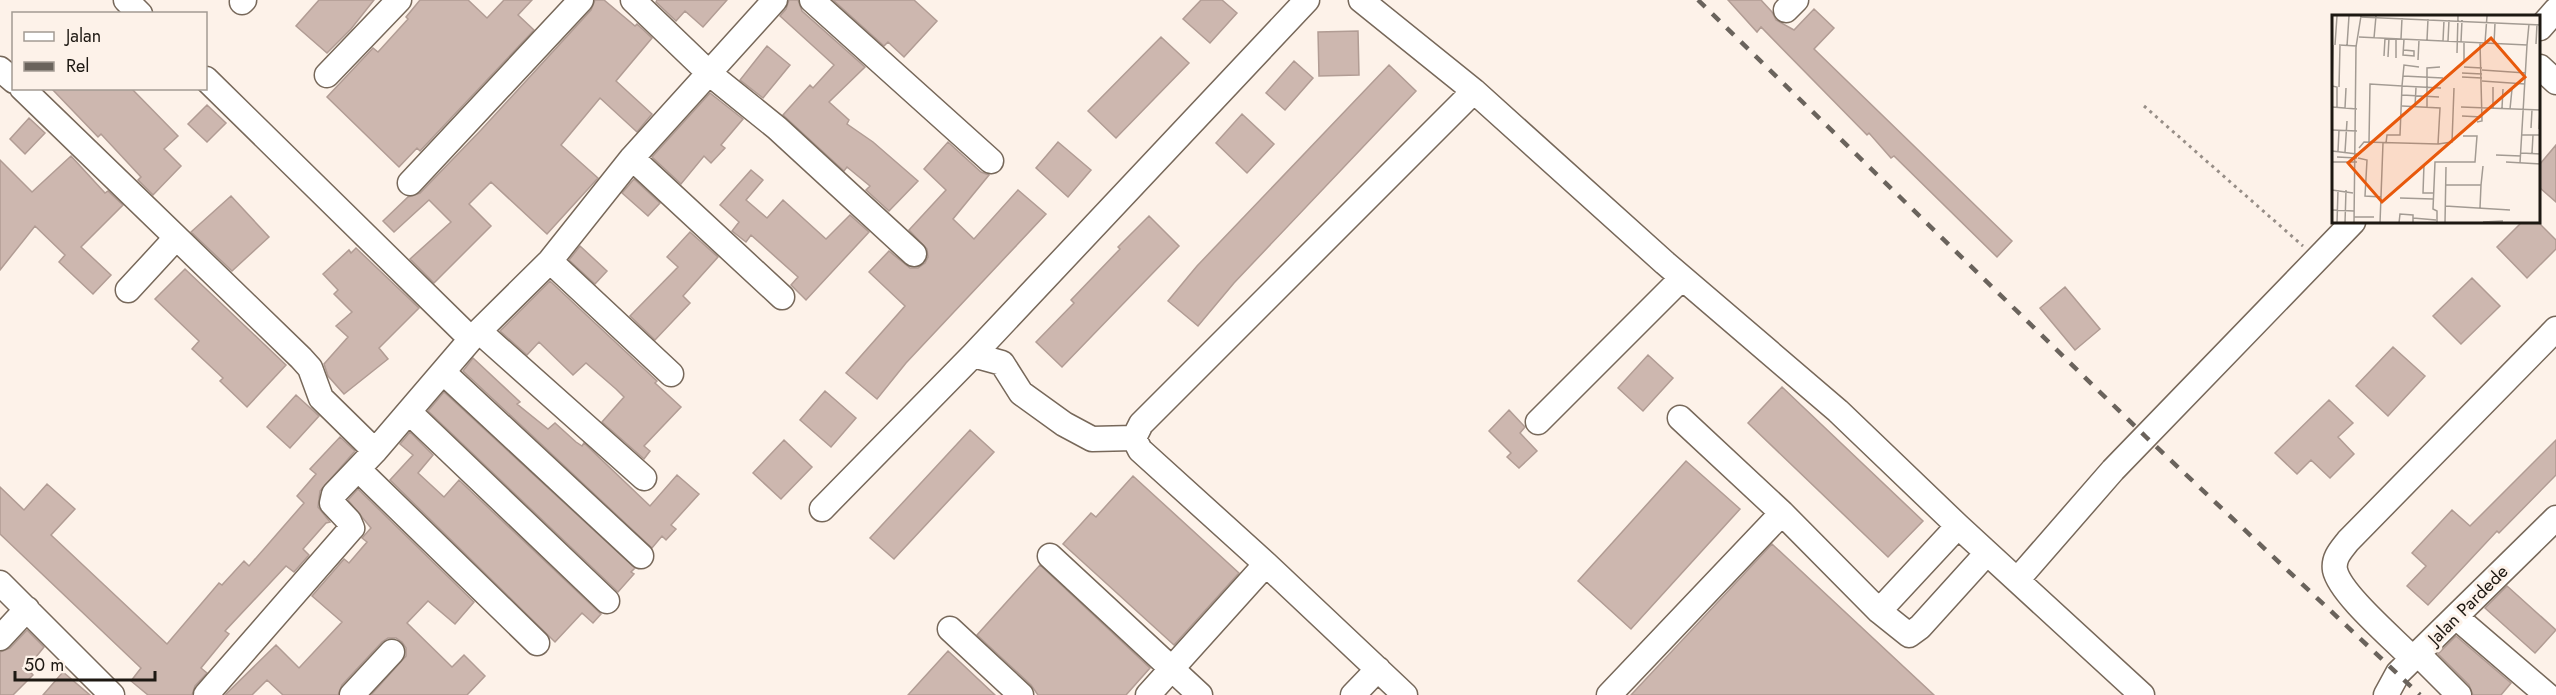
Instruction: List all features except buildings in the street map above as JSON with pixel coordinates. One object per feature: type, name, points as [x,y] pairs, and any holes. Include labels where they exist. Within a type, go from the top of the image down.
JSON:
[{"type":"street","points":[[126,0],[138,12]]},
{"type":"street","points":[[327,75],[399,0]]},
{"type":"street","points":[[410,183],[581,0]]},
{"type":"street","points":[[633,0],[710,74],[777,128],[914,254]]},
{"type":"street","points":[[206,695],[350,530],[351,524],[332,503],[334,494],[476,336],[550,261],[632,158],[775,0]]},
{"type":"street","points":[[812,0],[991,160]]},
{"type":"street","points":[[822,509],[998,329],[1307,0]]},
{"type":"street","points":[[1361,0],[1474,91],[1682,278],[1838,411],[1958,526],[2142,695]]},
{"type":"street","points":[[2541,27],[2556,10]]},
{"type":"street","points":[[2541,68],[2556,82]]},
{"type":"street","points":[[0,69],[12,79]]},
{"type":"street","points":[[207,80],[476,336],[644,478]]},
{"type":"street","points":[[24,90],[301,358],[310,368],[321,398],[375,451]]},
{"type":"street","points":[[1134,438],[1141,424],[1474,91]]},
{"type":"street","points":[[632,158],[782,297]]},
{"type":"street","points":[[2018,579],[2113,470],[2351,224]]},
{"type":"street","points":[[128,290],[177,238]]},
{"type":"street","points":[[550,261],[671,374]]},
{"type":"street","points":[[1538,422],[1682,278]]},
{"type":"street","points":[[998,329],[1002,363],[1021,393],[1073,429],[1092,439],[1134,438]]},
{"type":"street","points":[[2460,695],[2346,591],[2335,570],[2336,556],[2355,533],[2556,330]]},
{"type":"street","points":[[974,354],[1002,363]]},
{"type":"street","points":[[444,373],[640,556]]},
{"type":"street","points":[[409,412],[607,601]]},
{"type":"street","points":[[1680,418],[1782,513],[1879,611],[1899,629],[1909,634],[1914,632],[1987,553]]},
{"type":"street","points":[[1134,438],[1140,450],[1266,564],[1405,695]]},
{"type":"street","points":[[358,469],[537,643]]},
{"type":"street","points":[[1609,695],[1782,513]]},
{"type":"street","name":"Jalan Pardede","points":[[2386,695],[2398,673],[2556,518]]},
{"type":"street","points":[[1879,611],[1958,526]]},
{"type":"street","points":[[1050,556],[1200,695]]},
{"type":"street","points":[[1148,695],[1266,564]]},
{"type":"street","points":[[0,583],[112,695]]},
{"type":"street","points":[[0,638],[27,609]]},
{"type":"street","points":[[2456,617],[2547,695]]},
{"type":"street","points":[[950,629],[1021,695]]},
{"type":"street","points":[[352,695],[392,652]]},
{"type":"street","points":[[1353,695],[1378,669]]},
{"type":"path","points":[[2144,106],[2318,259]]},
{"type":"railway","points":[[1698,0],[2146,437],[2420,695]]}]
